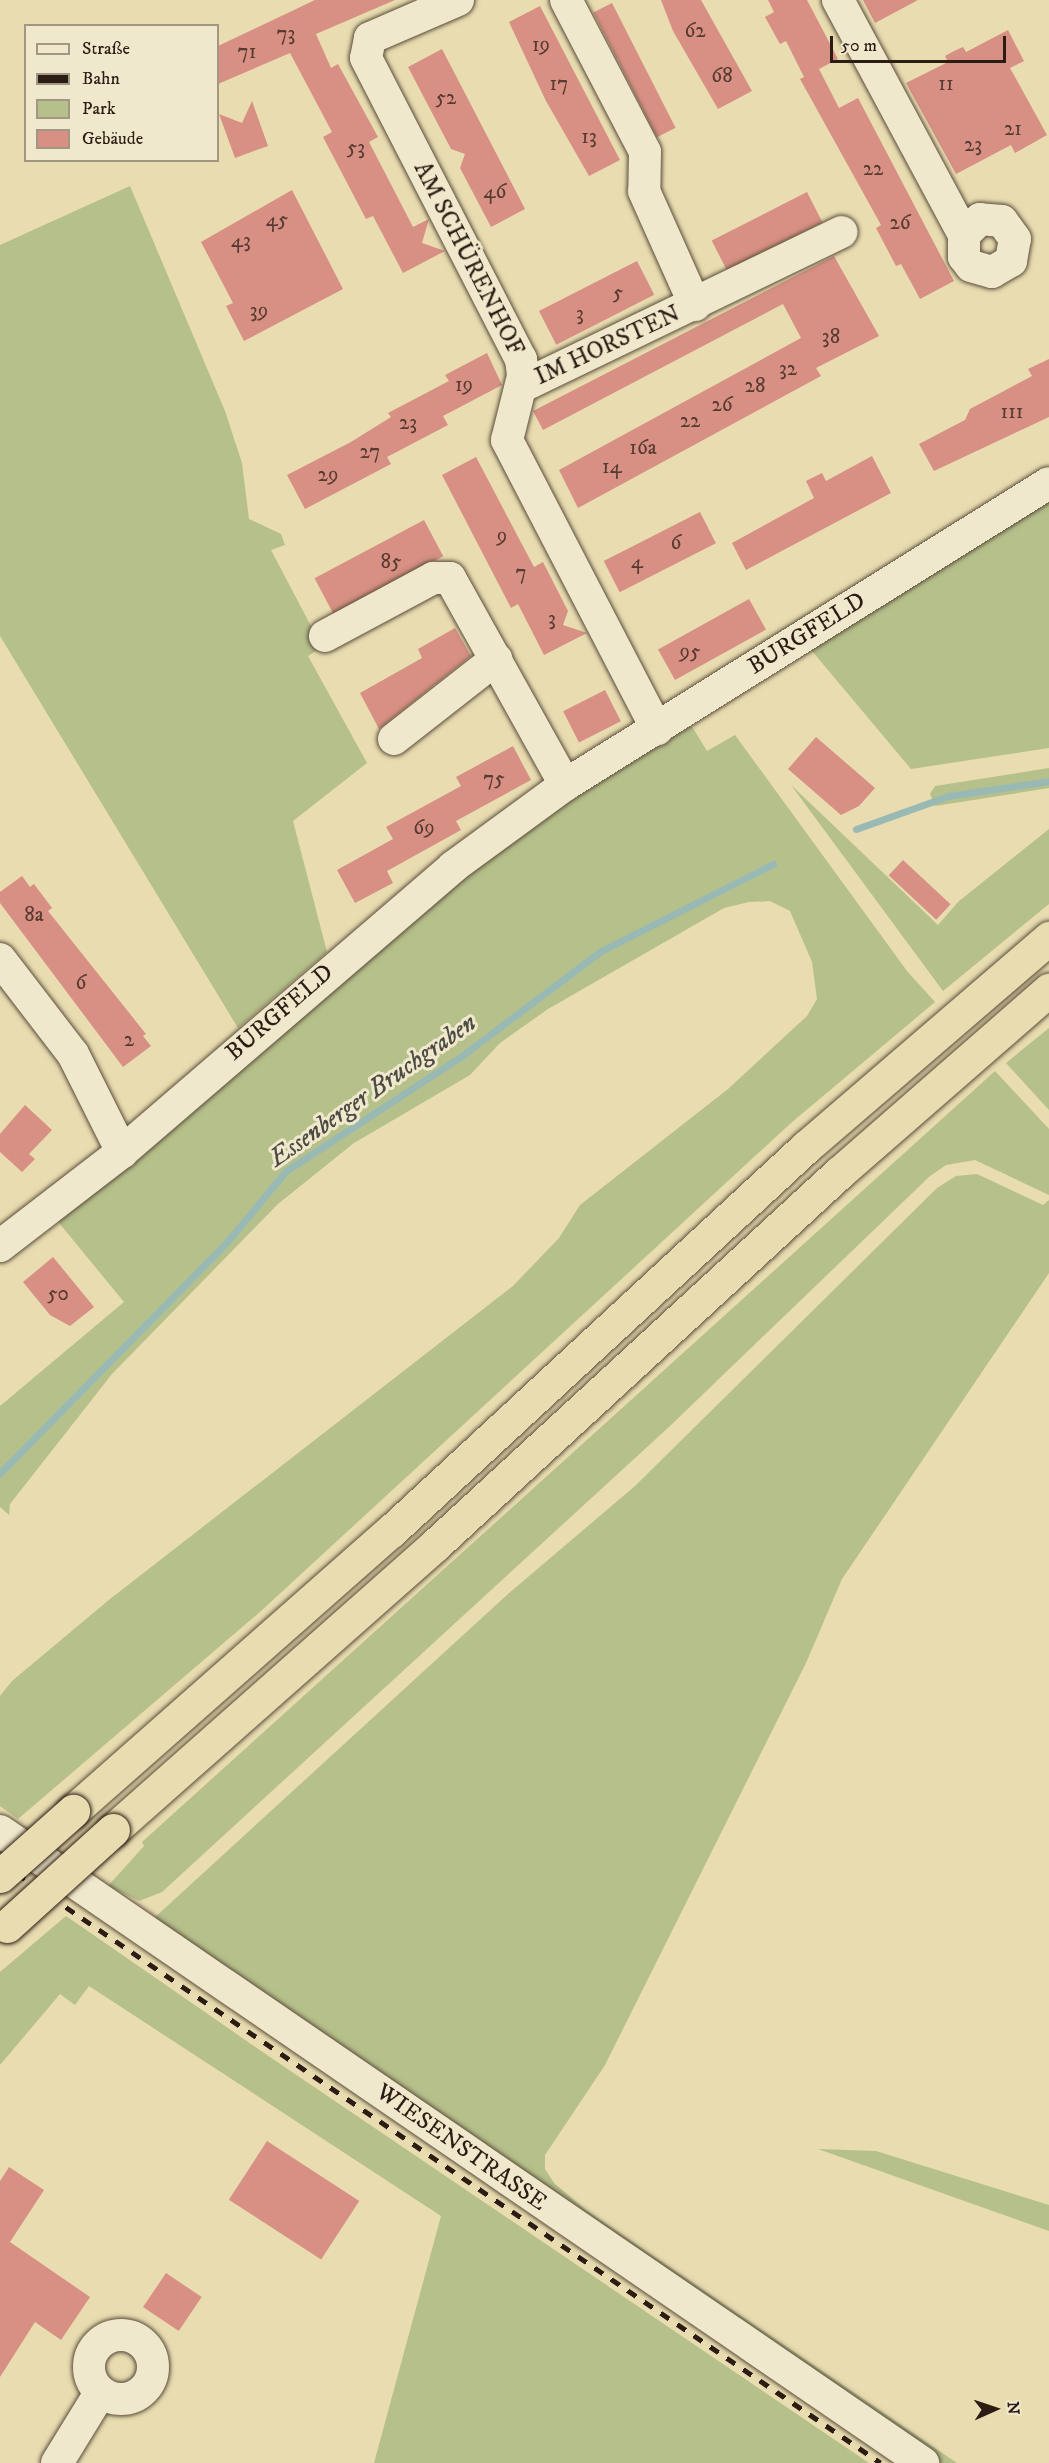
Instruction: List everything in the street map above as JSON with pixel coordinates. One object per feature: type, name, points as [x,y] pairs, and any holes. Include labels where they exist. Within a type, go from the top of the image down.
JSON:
[{"type":"highway","points":[[0,1876],[391,1531],[806,1147],[1049,938]]},
{"type":"highway","points":[[3,1929],[435,1545],[839,1173],[1049,990]]},
{"type":"street","name":"AM SCHÜRENHOF","points":[[458,0],[370,38],[366,58],[521,359],[521,387],[507,440],[657,729]]},
{"type":"street","name":"IM HORSTEN","points":[[566,0],[645,152],[644,191],[695,305]]},
{"type":"street","points":[[838,0],[964,235]]},
{"type":"street","name":"IM HORSTEN","points":[[521,387],[695,305],[842,232]]},
{"type":"street","name":"BURGFELD","points":[[0,1246],[122,1152],[453,867],[565,785],[1049,483]]},
{"type":"street","points":[[325,636],[433,578],[450,578],[565,785]]},
{"type":"street","points":[[394,739],[496,659]]},
{"type":"street","points":[[0,960],[73,1054],[122,1152]]},
{"type":"street","name":"WIESENSTRASSE","points":[[0,1831],[923,2463]]},
{"type":"street","points":[[57,2463],[100,2393]]},
{"type":"green space","points":[[130,186],[225,411],[242,463],[249,519],[281,534],[285,545],[271,550],[322,647],[308,656],[367,763],[293,821],[327,952],[238,1028],[0,636],[0,245]]},
{"type":"green space","points":[[1049,493],[1049,748],[911,769],[807,645]]},
{"type":"green space","points":[[691,725],[707,751],[735,735],[907,971],[935,1002],[791,1123],[261,1611],[18,1819],[0,1806],[0,1696],[12,1681],[110,1599],[513,1286],[559,1238],[580,1205],[728,1089],[807,1016],[817,999],[812,962],[790,911],[770,901],[749,902],[724,908],[548,1009],[500,1043],[470,1075],[354,1143],[278,1204],[112,1374],[10,1504],[9,1515],[0,1507],[0,1406],[124,1302],[55,1218],[462,875],[575,792]]},
{"type":"green space","points":[[1049,768],[1049,788],[935,806],[930,794],[935,786]]},
{"type":"green space","points":[[791,785],[938,925],[958,902],[1049,829],[1049,904],[943,991]]},
{"type":"green space","points":[[1049,1028],[1049,1110],[1006,1063]]},
{"type":"green space","points":[[995,1071],[1049,1129],[1049,1195],[975,1160],[946,1165],[930,1176],[670,1426],[162,1892],[139,1901],[108,1886],[144,1846],[142,1842]]},
{"type":"green space","points":[[977,1174],[1043,1205],[1049,1200],[1049,1273],[842,1579],[806,1663],[605,2065],[545,2155],[545,2169],[554,2183],[586,2210],[957,2463],[935,2463],[153,1919],[508,1594],[635,1486],[937,1188],[956,1176]]},
{"type":"green space","points":[[66,1916],[869,2463],[374,2463],[441,2216],[89,1986],[75,2005],[60,1994],[0,2065],[0,1972]]},
{"type":"green space","points":[[818,2149],[876,2151],[1049,2205],[1049,2231]]},
{"type":"building","points":[[315,0],[395,0],[316,34],[331,68],[338,64],[378,137],[369,142],[413,227],[429,219],[422,243],[445,251],[403,273],[373,216],[366,219],[323,137],[332,132],[290,53],[219,84],[219,46]]},
{"type":"building","points":[[661,0],[701,0],[752,91],[718,109],[673,31]]},
{"type":"building","points":[[768,0],[807,0],[838,59],[819,69],[839,108],[858,98],[954,281],[920,299],[901,264],[896,266],[876,228],[881,225],[800,79],[804,77],[786,41],[780,44],[765,17],[774,12]]},
{"type":"building","points":[[863,0],[918,0],[875,23]]},
{"type":"building","points":[[612,3],[676,128],[657,137],[593,13]]},
{"type":"building","points":[[540,6],[620,160],[589,176],[546,101],[509,22]]},
{"type":"building","points":[[1008,30],[1024,61],[1010,68],[1047,135],[1015,153],[1011,145],[956,174],[906,83],[948,62],[945,56],[954,51],[963,47],[966,52]]},
{"type":"building","points":[[442,49],[525,209],[491,227],[460,168],[465,154],[451,149],[408,67]]},
{"type":"building","points":[[252,101],[268,146],[235,158],[219,114],[242,123]]},
{"type":"building","points":[[292,190],[343,289],[244,341],[226,306],[233,303],[201,242]]},
{"type":"building","points":[[807,192],[822,222],[727,271],[712,241]]},
{"type":"building","points":[[834,256],[879,336],[816,368],[821,376],[578,508],[559,470],[801,338],[783,304],[543,430],[533,411]]},
{"type":"building","points":[[637,261],[654,295],[556,345],[539,311]]},
{"type":"building","points":[[487,353],[502,385],[443,416],[448,425],[387,457],[391,464],[305,509],[287,475],[351,442],[391,417],[388,413],[449,381],[445,375]]},
{"type":"building","points":[[1049,359],[1049,417],[934,471],[919,444],[965,420],[970,409],[1032,376],[1028,369]]},
{"type":"building","points":[[872,456],[891,493],[746,570],[732,543],[814,498],[806,481],[822,473],[826,481]]},
{"type":"building","points":[[476,457],[534,567],[543,562],[568,611],[563,625],[587,633],[544,655],[518,604],[511,608],[442,475]]},
{"type":"building","points":[[700,512],[716,543],[620,592],[604,561]]},
{"type":"building","points":[[424,520],[443,556],[334,614],[315,578]]},
{"type":"building","points":[[749,599],[766,630],[675,680],[658,649]]},
{"type":"building","points":[[455,628],[471,656],[379,729],[360,693],[422,658],[418,649]]},
{"type":"building","points":[[605,690],[621,721],[579,743],[563,711]]},
{"type":"building","points":[[816,737],[875,788],[859,806],[841,815],[788,769]]},
{"type":"building","points":[[513,746],[531,780],[456,821],[461,830],[387,871],[393,883],[355,903],[337,870],[393,839],[386,827],[461,786],[456,777]]},
{"type":"building","points":[[903,860],[951,904],[936,920],[889,875]]},
{"type":"building","points":[[22,876],[30,887],[34,884],[52,908],[48,911],[146,1034],[143,1036],[151,1046],[123,1067],[0,903],[0,892]]},
{"type":"building","points":[[25,1105],[52,1130],[29,1154],[35,1159],[22,1172],[0,1152],[0,1134]]},
{"type":"building","points":[[53,1257],[94,1307],[70,1326],[50,1315],[23,1282]]},
{"type":"building","points":[[267,2141],[359,2201],[321,2260],[229,2200]]},
{"type":"building","points":[[9,2167],[44,2190],[10,2242],[90,2297],[61,2340],[35,2322],[0,2377],[0,2181]]},
{"type":"building","points":[[166,2273],[202,2297],[179,2331],[143,2307]]},
{"type":"waterway","name":"Essenberger Bruchgraben","points":[[856,829],[948,796],[1049,781]]},
{"type":"waterway","name":"Essenberger Bruchgraben","points":[[0,1473],[227,1242],[286,1171],[459,1058],[601,951],[773,864]]},
{"type":"railway","points":[[0,1862],[881,2463]]}]
